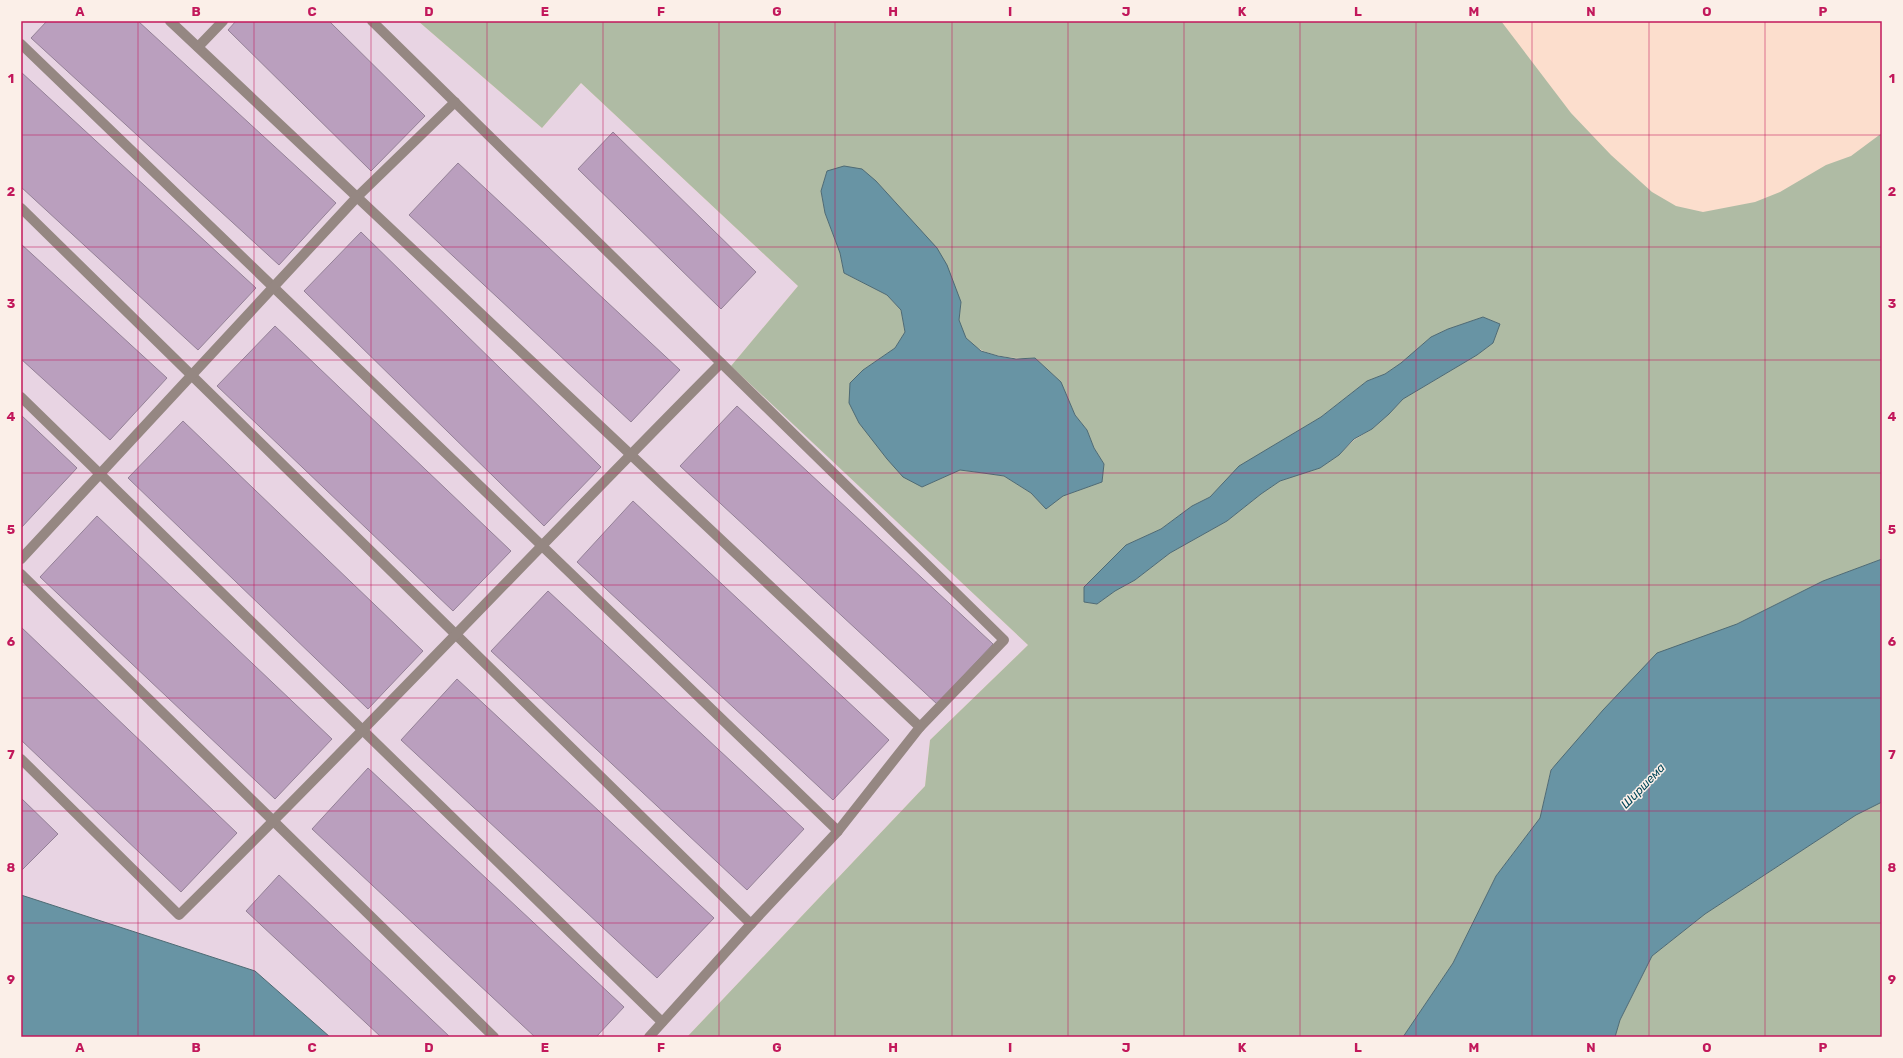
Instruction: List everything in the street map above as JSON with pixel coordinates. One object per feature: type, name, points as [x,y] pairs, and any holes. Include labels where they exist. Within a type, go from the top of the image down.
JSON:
[{"type":"lane","points":[[170,21],[631,453],[920,727]]},
{"type":"lane","points":[[198,47],[223,21]]},
{"type":"lane","points":[[372,21],[1004,640],[920,727],[838,831],[751,924],[649,1037]]},
{"type":"lane","points":[[21,44],[838,831]]},
{"type":"lane","points":[[21,559],[357,197],[455,102]]},
{"type":"lane","points":[[21,208],[751,924]]},
{"type":"lane","points":[[21,759],[178,915],[273,822],[631,453],[721,363]]},
{"type":"lane","points":[[21,396],[662,1022]]},
{"type":"lane","points":[[21,574],[494,1037]]},
{"type":"shaded area","points":[[21,21],[418,21],[542,128],[581,83],[798,286],[731,366],[1028,645],[930,740],[925,786],[687,1037],[330,1037],[255,971],[21,895]]},
{"type":"green space","points":[[418,21],[1501,21],[1571,113],[1611,155],[1652,192],[1676,206],[1703,212],[1755,202],[1780,192],[1826,165],[1851,156],[1882,133],[1882,559],[1823,581],[1737,624],[1551,769],[1540,818],[1496,876],[1453,963],[1403,1037],[687,1037],[925,786],[930,740],[1028,645],[731,366],[798,286],[581,83],[542,128]],"holes":[[[827,171],[876,181],[900,209],[961,302],[959,320],[963,332],[969,341],[988,353],[1012,358],[1035,358],[1061,382],[1075,415],[1087,430],[1094,448],[1104,464],[1102,482],[1063,496],[1046,508],[1031,493],[1004,476],[960,470],[922,487],[874,440],[859,423],[850,383],[863,370],[895,348],[905,332],[901,310],[887,295],[844,273],[840,253],[825,213],[821,191]],[[1483,317],[1500,324],[1493,343],[1477,355],[1403,399],[1372,429],[1354,440],[1339,455],[1320,468],[1280,481],[1227,521],[1170,553],[1135,580],[1115,591],[1097,604],[1084,602],[1084,587],[1126,545],[1161,529],[1192,506],[1210,497],[1240,466],[1321,417],[1367,381],[1385,374],[1401,363],[1431,337],[1448,329]]]},
{"type":"green space","points":[[1882,802],[1882,1037],[1615,1037],[1620,1020],[1652,956],[1705,914],[1856,815]]},
{"type":"water","points":[[844,166],[862,169],[876,181],[937,248],[947,265],[961,302],[959,320],[966,338],[981,351],[998,356],[1016,359],[1035,358],[1061,382],[1075,415],[1087,430],[1094,448],[1104,464],[1102,482],[1063,496],[1046,509],[1031,493],[1004,476],[960,470],[922,487],[903,477],[887,459],[859,423],[849,403],[850,383],[863,370],[895,348],[905,332],[901,310],[887,295],[844,273],[840,253],[825,213],[821,191],[827,171]]},
{"type":"water","points":[[1483,317],[1500,324],[1493,343],[1477,355],[1403,399],[1372,429],[1354,439],[1339,455],[1320,468],[1280,481],[1227,521],[1170,553],[1135,580],[1115,591],[1097,604],[1084,602],[1084,587],[1126,545],[1161,529],[1192,506],[1210,497],[1239,466],[1321,417],[1367,381],[1385,374],[1401,363],[1431,337],[1448,329]]},
{"type":"water","name":"Ширшема","points":[[1882,559],[1882,802],[1856,815],[1705,914],[1652,956],[1620,1020],[1615,1037],[1403,1037],[1453,963],[1496,876],[1540,818],[1551,770],[1603,710],[1657,653],[1737,624],[1823,581]]},
{"type":"water","points":[[21,895],[255,971],[330,1037],[21,1037]]},
{"type":"building","points":[[47,21],[138,21],[336,203],[279,265],[31,38]]},
{"type":"building","points":[[236,21],[329,21],[425,116],[371,171],[228,30]]},
{"type":"building","points":[[21,72],[256,288],[198,350],[21,187]]},
{"type":"building","points":[[613,132],[756,272],[721,309],[578,169]]},
{"type":"building","points":[[458,163],[680,370],[631,422],[409,215]]},
{"type":"building","points":[[361,232],[601,467],[544,526],[304,291]]},
{"type":"building","points":[[21,244],[167,378],[110,440],[21,359]]},
{"type":"building","points":[[275,326],[511,551],[453,611],[217,386]]},
{"type":"building","points":[[737,406],[993,644],[937,704],[680,466]]},
{"type":"building","points":[[21,415],[77,468],[21,528]]},
{"type":"building","points":[[183,421],[423,651],[368,709],[128,478]]},
{"type":"building","points":[[633,501],[889,740],[833,800],[577,562]]},
{"type":"building","points":[[97,516],[332,739],[275,799],[40,577]]},
{"type":"building","points":[[548,591],[804,829],[747,890],[491,651]]},
{"type":"building","points":[[21,627],[237,833],[181,892],[21,740]]},
{"type":"building","points":[[457,679],[714,918],[657,978],[401,740]]},
{"type":"building","points":[[368,768],[624,1007],[596,1037],[535,1037],[312,829]]},
{"type":"building","points":[[21,798],[58,834],[21,871]]},
{"type":"building","points":[[279,875],[450,1037],[381,1037],[246,911]]}]
